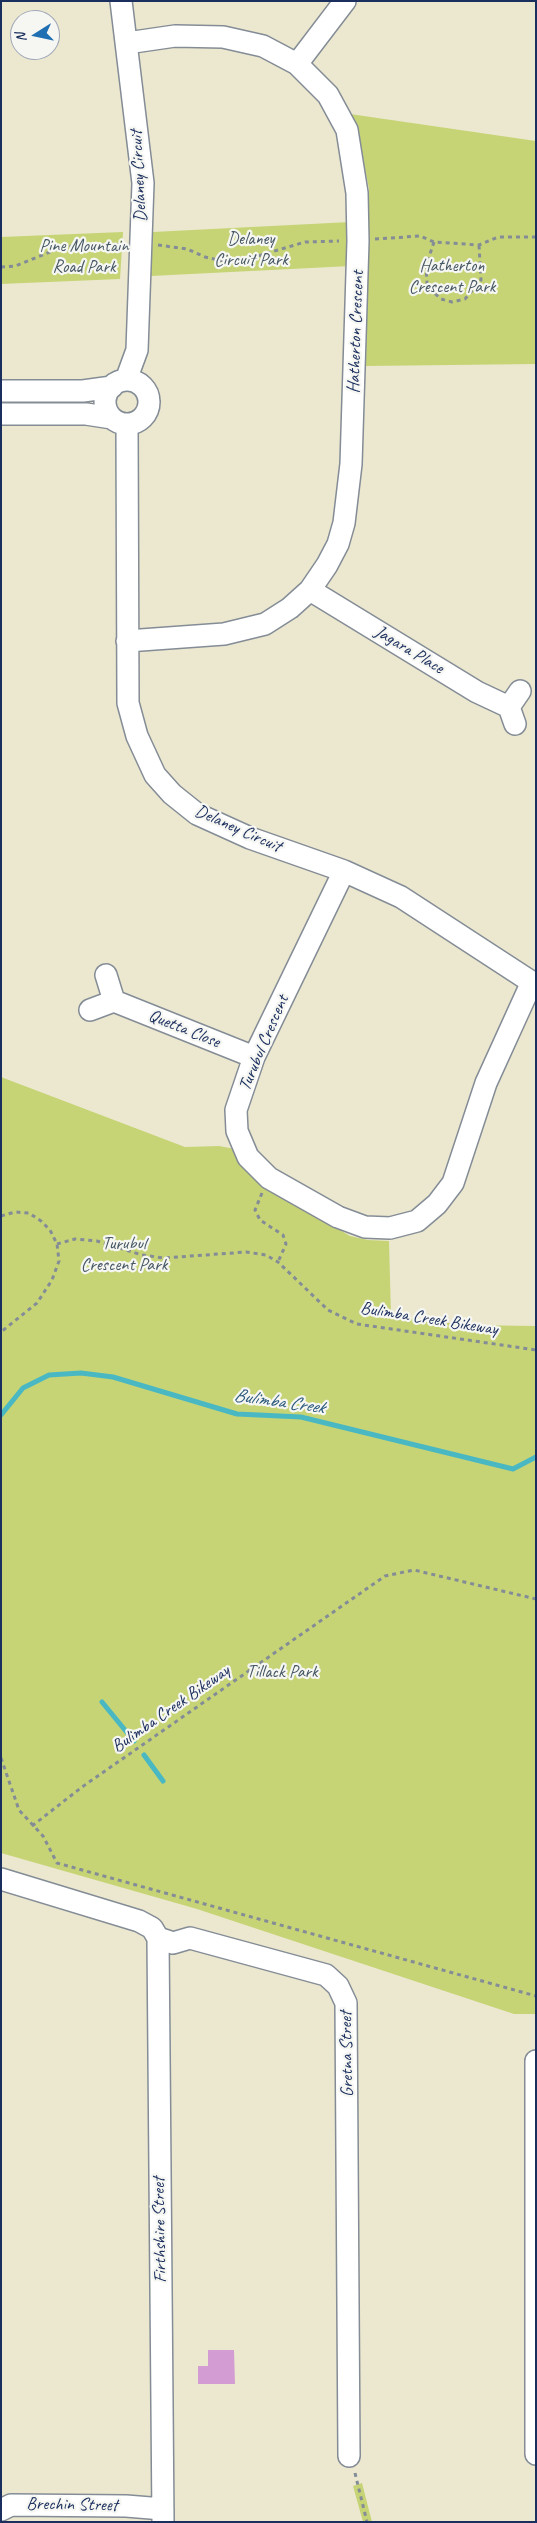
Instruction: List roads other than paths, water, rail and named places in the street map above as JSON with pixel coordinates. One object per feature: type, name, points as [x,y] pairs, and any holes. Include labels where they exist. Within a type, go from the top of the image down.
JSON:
[{"type":"street","name":"Delaney Circuit","points":[[119,383],[137,350],[143,183],[121,1]]},
{"type":"street","points":[[297,64],[346,1]]},
{"type":"street","name":"Hatherton Crescent","points":[[127,43],[174,36],[223,37],[263,46],[297,64],[328,96],[346,130],[357,193],[358,241],[356,350],[348,493],[338,544],[310,590],[290,608],[265,624],[224,634],[127,641]]},
{"type":"street","points":[[1,391],[83,391],[119,383],[142,386],[149,402],[142,418],[119,421],[86,414],[1,414]]},
{"type":"street","points":[[119,383],[105,402],[119,421]]},
{"type":"street","name":"Delaney Circuit","points":[[119,421],[128,703],[137,736],[155,775],[172,794],[197,814],[250,838],[344,871],[401,897],[533,984]]},
{"type":"street","name":"Jagara Place","points":[[310,590],[477,692],[515,707]]},
{"type":"street","name":"Turubul Crescent","points":[[344,871],[254,1058],[236,1110],[237,1131],[248,1157],[269,1178],[338,1217],[365,1227],[390,1228],[417,1221],[437,1204],[453,1183],[486,1083],[533,984]]},
{"type":"street","points":[[90,1010],[114,1001],[106,975]]},
{"type":"street","name":"Quetta Close","points":[[114,1001],[254,1058]]},
{"type":"street","points":[[1,1879],[139,1921],[152,1928],[158,1938]]},
{"type":"street","name":"Gretna Street","points":[[158,1938],[173,1943],[190,1938],[326,1975],[338,1986],[346,2003],[349,2456]]},
{"type":"street","name":"Firthshire Street","points":[[158,1938],[163,2516]]},
{"type":"street","points":[[536,2061],[536,2454]]},
{"type":"street","name":"Brechin Street","points":[[5,2505],[126,2506],[163,2516]]},
{"type":"waterway","name":"Bulimba Creek","points":[[1,1415],[23,1388],[49,1375],[81,1373],[113,1377],[237,1414],[301,1417],[513,1469],[536,1457]]},
{"type":"waterway","points":[[102,1702],[134,1741]]},
{"type":"waterway","points":[[144,1755],[163,1781]]},
{"type":"park label","name":"Delaney Circuit Park","points":[[251,249]]},
{"type":"park label","name":"Pine Mountain Road Park","points":[[84,256]]},
{"type":"park label","name":"Hatherton Crescent Park","points":[[452,276]]},
{"type":"park label","name":"Turubul Crescent Park","points":[[124,1254]]},
{"type":"park label","name":"Tillack Park","points":[[282,1672]]}]
